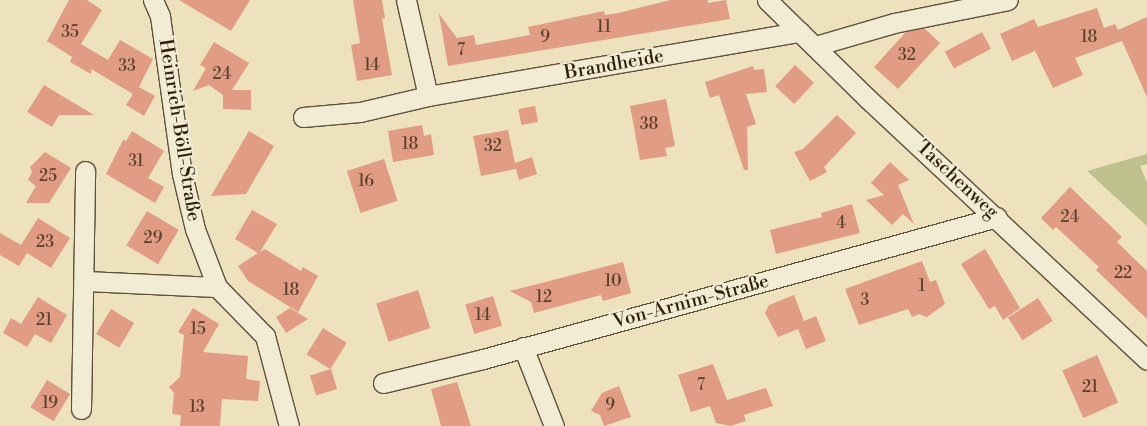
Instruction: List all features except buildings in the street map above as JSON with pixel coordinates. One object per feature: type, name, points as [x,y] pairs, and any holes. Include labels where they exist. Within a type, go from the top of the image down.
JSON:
[{"type":"street","name":"Heinrich-Böll-Straße","points":[[153,0],[161,21],[182,174],[195,229],[217,287],[265,336],[289,426]]},
{"type":"street","points":[[406,0],[428,96]]},
{"type":"street","points":[[815,46],[894,23],[1008,0]]},
{"type":"street","name":"Taschenweg","points":[[779,4],[800,32],[1147,360]]},
{"type":"street","name":"Brandheide","points":[[303,117],[360,112],[428,96],[800,32]]},
{"type":"street","points":[[81,409],[85,171]]},
{"type":"street","name":"Von-Arnim-Straße","points":[[383,383],[523,347],[997,217]]},
{"type":"street","points":[[84,281],[217,287]]},
{"type":"street","points":[[523,347],[554,426]]},
{"type":"green space","points":[[1147,154],[1147,164],[1140,166],[1147,183],[1147,226],[1087,171]]}]
